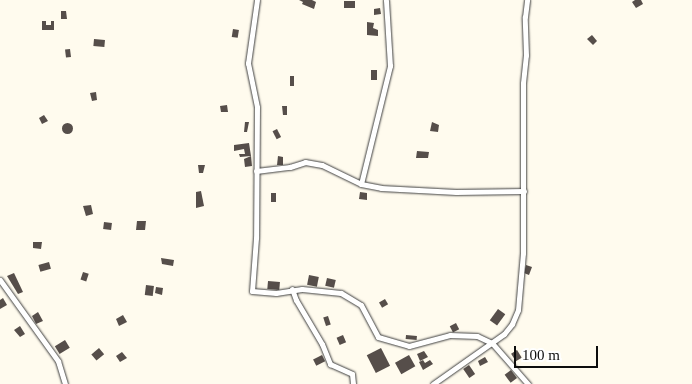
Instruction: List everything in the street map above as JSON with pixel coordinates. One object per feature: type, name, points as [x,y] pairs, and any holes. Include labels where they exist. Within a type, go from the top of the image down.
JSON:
[{"type":"street","points":[[258,0],[248,63],[257,107],[256,238],[252,291],[276,292],[292,289],[340,293],[361,305],[378,336],[396,343],[415,346],[436,338],[457,334],[477,336],[492,343],[528,384]]},
{"type":"street","points":[[361,184],[390,66],[386,0]]},
{"type":"street","points":[[433,384],[492,343],[512,324],[518,310],[523,253],[523,83],[526,55],[525,17],[527,0]]},
{"type":"street","points":[[256,172],[290,167],[305,162],[322,165],[361,184],[381,188],[456,192],[524,191]]},
{"type":"street","points":[[0,280],[58,361],[65,384]]},
{"type":"street","points":[[292,289],[296,300],[324,348],[330,364],[352,374],[352,384]]},
{"type":"building","points":[[299,0],[312,0],[316,2],[314,9],[302,4],[303,2]]},
{"type":"building","points":[[641,0],[643,4],[636,8],[632,2]]},
{"type":"building","points":[[344,1],[355,1],[355,8],[344,8]]},
{"type":"building","points":[[380,8],[381,14],[374,15],[374,9]]},
{"type":"building","points":[[61,11],[66,11],[67,19],[61,19]]},
{"type":"building","points":[[42,21],[46,21],[46,25],[51,25],[51,21],[54,21],[54,30],[42,30]]},
{"type":"building","points":[[367,22],[374,23],[373,28],[378,30],[378,36],[367,35]]},
{"type":"building","points":[[233,29],[239,30],[238,38],[232,37]]},
{"type":"building","points":[[592,35],[597,41],[593,45],[587,39]]},
{"type":"building","points":[[94,39],[105,40],[104,47],[93,46]]},
{"type":"building","points":[[70,49],[71,57],[66,58],[65,50]]},
{"type":"building","points":[[371,70],[377,70],[377,80],[371,80]]},
{"type":"building","points":[[290,76],[294,76],[294,86],[290,86]]},
{"type":"building","points":[[96,92],[97,100],[92,101],[90,93]]},
{"type":"building","points":[[227,105],[228,112],[221,112],[220,106]]},
{"type":"building","points":[[282,106],[287,106],[287,115],[283,115]]},
{"type":"building","points":[[44,115],[48,121],[42,124],[39,118]]},
{"type":"building","points":[[245,122],[249,122],[247,132],[244,132]]},
{"type":"building","points":[[432,122],[439,125],[438,132],[430,131]]},
{"type":"building","points":[[65,123],[69,123],[72,128],[71,132],[65,133],[62,130],[62,126]]},
{"type":"building","points":[[277,129],[281,137],[277,139],[273,131]]},
{"type":"building","points":[[249,143],[251,156],[240,157],[239,154],[245,154],[244,149],[234,151],[234,145]]},
{"type":"building","points":[[417,151],[429,152],[428,158],[416,158]]},
{"type":"building","points":[[251,156],[252,166],[245,167],[244,159]]},
{"type":"building","points":[[278,156],[283,157],[283,165],[277,165]]},
{"type":"building","points":[[198,165],[205,165],[203,173],[199,173]]},
{"type":"building","points":[[201,191],[204,206],[196,208],[196,192]]},
{"type":"building","points":[[360,192],[367,193],[367,200],[359,199]]},
{"type":"building","points":[[271,193],[276,193],[276,202],[271,202]]},
{"type":"building","points":[[91,205],[93,214],[86,216],[83,206]]},
{"type":"building","points":[[137,221],[146,221],[145,230],[136,230]]},
{"type":"building","points":[[104,222],[112,223],[111,230],[103,229]]},
{"type":"building","points":[[33,242],[42,242],[41,249],[33,248]]},
{"type":"building","points":[[161,258],[174,260],[173,266],[162,264]]},
{"type":"building","points":[[49,262],[51,269],[40,272],[38,265]]},
{"type":"building","points":[[526,265],[532,267],[529,275],[524,273]]},
{"type":"building","points":[[83,272],[89,274],[86,281],[81,280]]},
{"type":"building","points":[[14,273],[23,292],[18,294],[7,276]]},
{"type":"building","points":[[309,275],[319,277],[317,287],[307,285]]},
{"type":"building","points":[[327,278],[336,280],[334,288],[325,286]]},
{"type":"building","points":[[268,281],[280,282],[279,290],[267,289]]},
{"type":"building","points":[[146,285],[154,286],[153,296],[145,295]]},
{"type":"building","points":[[156,287],[163,288],[162,295],[155,293]]},
{"type":"building","points":[[3,298],[7,305],[0,309],[0,300]]},
{"type":"building","points":[[385,299],[388,304],[382,308],[379,303]]},
{"type":"building","points":[[498,309],[505,314],[497,326],[490,320]]},
{"type":"building","points":[[38,312],[43,321],[36,324],[32,316]]},
{"type":"building","points":[[123,315],[127,322],[119,326],[116,319]]},
{"type":"building","points":[[328,316],[331,325],[326,326],[323,318]]},
{"type":"building","points":[[456,323],[459,329],[453,332],[450,326]]},
{"type":"building","points":[[20,326],[25,334],[20,337],[14,330]]},
{"type":"building","points":[[343,335],[346,342],[340,345],[337,338]]},
{"type":"building","points":[[406,335],[417,336],[417,340],[406,339]]},
{"type":"building","points":[[65,340],[70,348],[60,354],[55,346]]},
{"type":"building","points":[[99,348],[104,354],[96,361],[91,354]]},
{"type":"building","points":[[381,348],[390,366],[376,373],[367,355]]},
{"type":"building","points":[[517,350],[522,358],[516,361],[511,354]]},
{"type":"building","points":[[424,351],[428,357],[420,361],[417,354]]},
{"type":"building","points":[[122,352],[127,358],[120,362],[116,356]]},
{"type":"building","points":[[322,355],[325,361],[316,366],[313,360]]},
{"type":"building","points":[[409,355],[415,366],[401,374],[395,363]]},
{"type":"building","points":[[485,357],[488,362],[480,366],[478,361]]},
{"type":"building","points":[[423,360],[425,363],[430,360],[433,364],[423,370],[419,362]]},
{"type":"building","points":[[469,365],[475,374],[469,378],[463,369]]},
{"type":"building","points":[[511,370],[517,378],[511,383],[505,375]]}]
